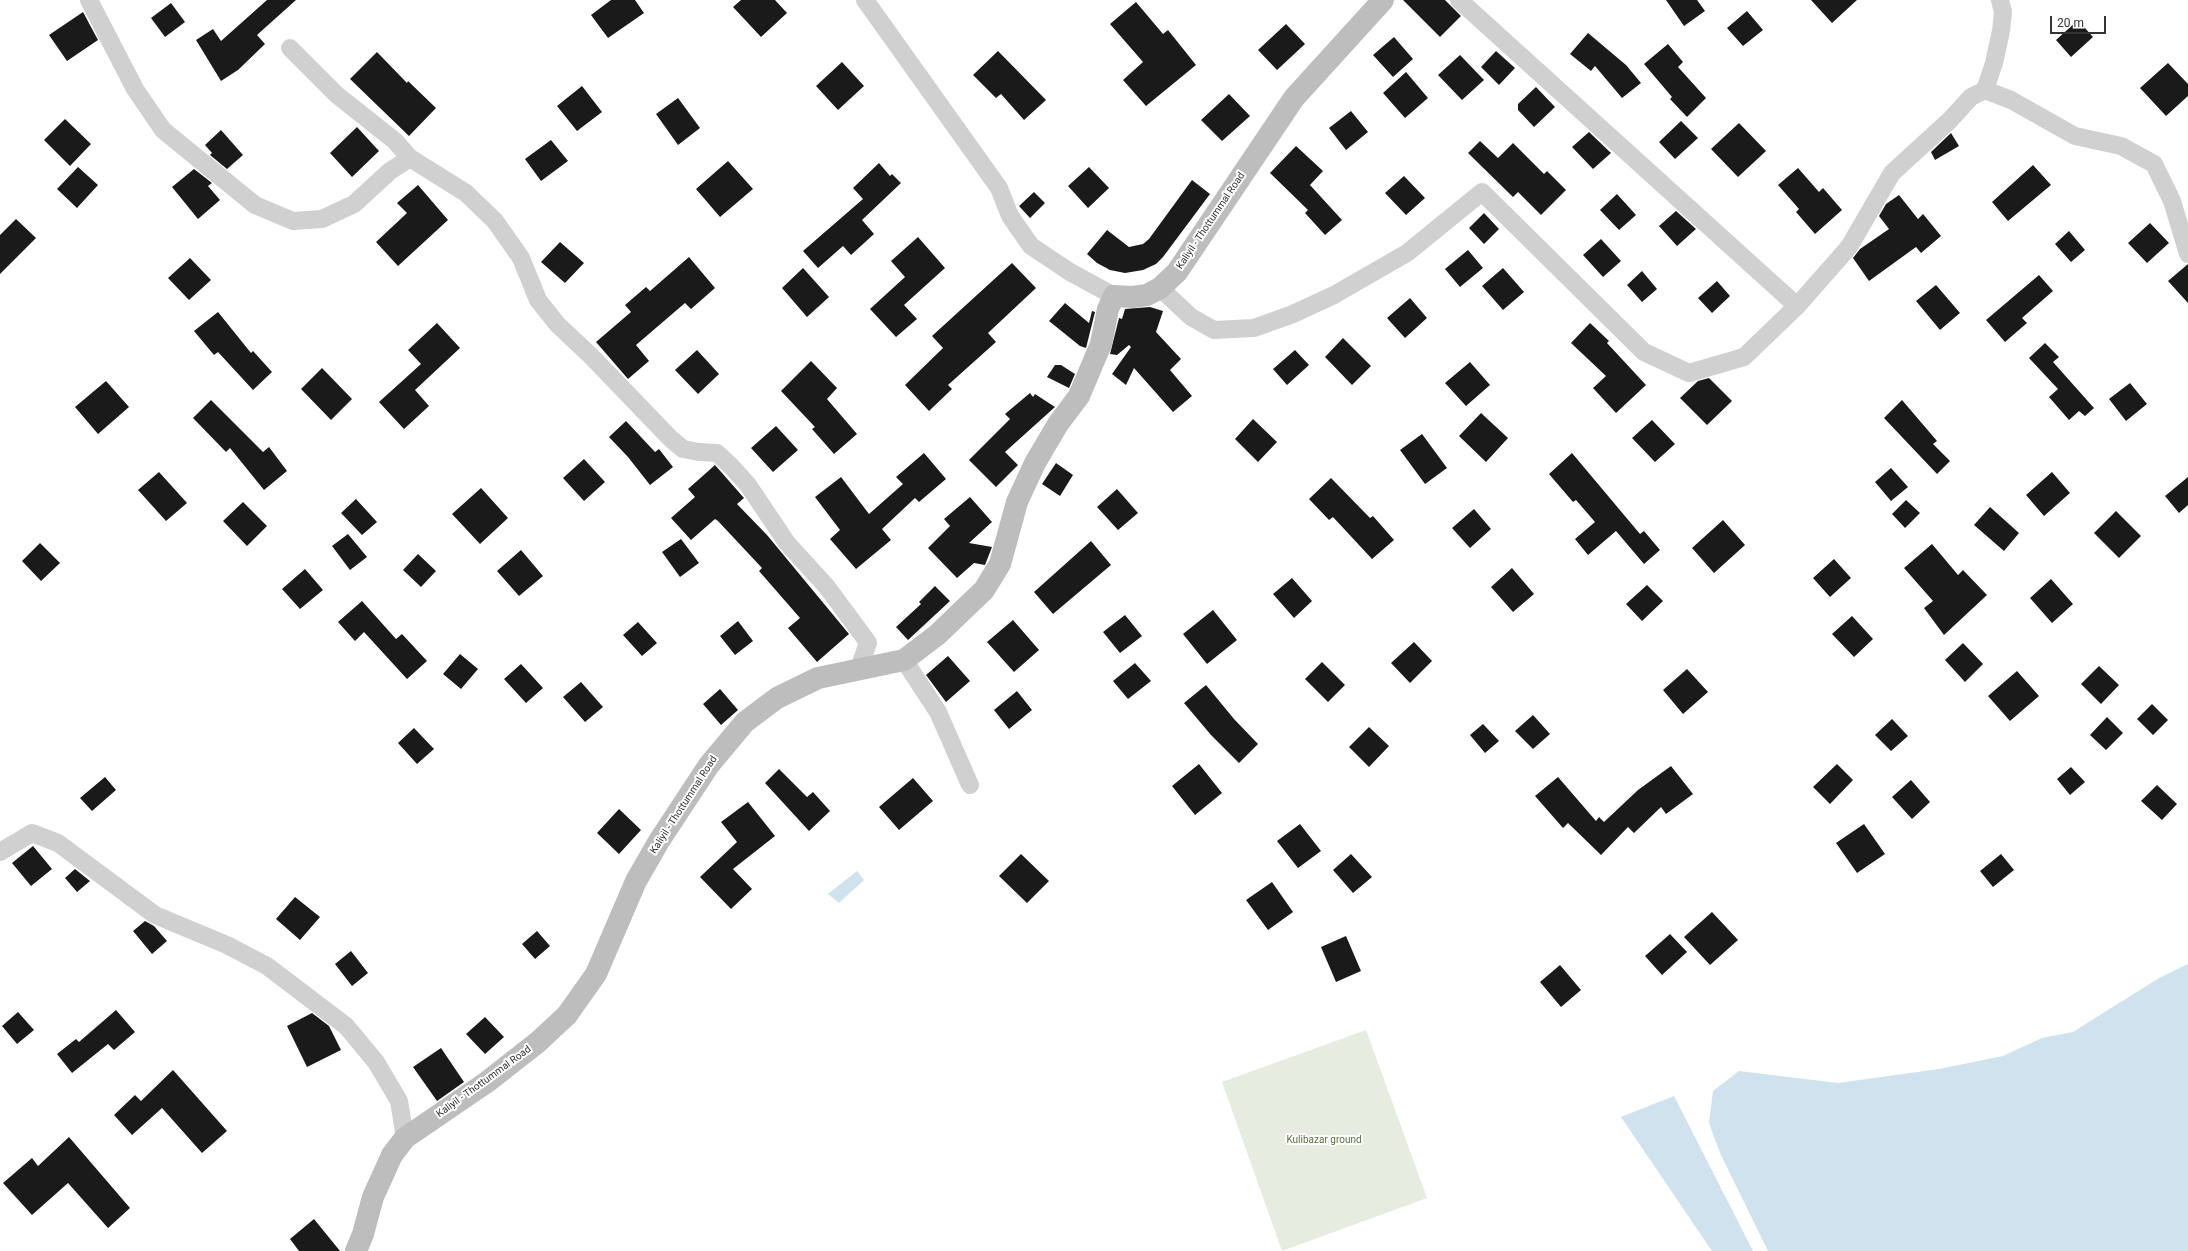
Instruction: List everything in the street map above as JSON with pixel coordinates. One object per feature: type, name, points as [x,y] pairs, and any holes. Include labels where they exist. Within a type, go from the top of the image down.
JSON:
[{"type":"main road","name":"Kaliyil - Thottummal Road","points":[[356,1251],[364,1234],[373,1198],[392,1155],[405,1138],[487,1082],[538,1042],[567,1015],[596,974],[636,881],[659,841],[708,765],[745,722],[777,698],[818,678],[859,668],[904,660],[937,635],[984,590],[1000,564],[1017,502],[1050,437],[1079,396],[1101,344],[1108,309],[1114,296],[1132,297],[1147,295],[1160,288],[1177,272],[1294,98],[1383,0]]},
{"type":"street","points":[[89,0],[135,89],[163,130],[254,205],[293,222],[322,219],[354,204],[390,171],[410,158]]},
{"type":"street","points":[[865,0],[999,188],[1010,216],[1031,246],[1070,272],[1114,296]]},
{"type":"street","points":[[1459,0],[1797,306]]},
{"type":"street","points":[[1160,288],[1191,317],[1214,330],[1254,328],[1293,314],[1334,295],[1408,253],[1482,192],[1644,352],[1689,373],[1744,357],[1797,306],[1849,247],[1872,210],[1892,173],[1950,120],[1971,97],[1985,90],[1994,63],[2001,32],[2003,12],[2000,0]]},
{"type":"street","points":[[290,48],[337,95],[395,141],[410,158],[466,194],[495,221],[521,258],[538,300],[557,324],[608,373],[670,439],[684,449],[717,453],[731,466],[764,507],[787,543],[826,587],[864,637],[868,644],[859,668]]},
{"type":"street","points":[[1985,90],[2011,100],[2075,136],[2121,146],[2154,164],[2172,201],[2188,254]]},
{"type":"street","points":[[904,660],[938,712],[970,785]]},
{"type":"street","points":[[0,852],[32,833],[58,843],[155,915],[227,945],[268,966],[346,1026],[376,1062],[399,1102],[405,1138]]},
{"type":"green space","name":"Kulibazar ground","points":[[1366,1030],[1427,1198],[1282,1251],[1222,1082]]},
{"type":"water","points":[[857,871],[864,880],[839,903],[828,894]]},
{"type":"water","points":[[2188,964],[2188,1251],[1768,1251],[1720,1153],[1709,1123],[1713,1091],[1739,1071],[1838,1083],[1939,1069],[2003,1056],[2042,1038],[2073,1032],[2159,978]]},
{"type":"water","points":[[1674,1096],[1753,1251],[1712,1251],[1621,1117]]},
{"type":"building","points":[[267,0],[296,0],[257,35],[265,44],[238,70],[221,81],[196,40],[213,29],[221,41]]},
{"type":"building","points":[[611,0],[635,0],[644,13],[608,38],[591,15]]},
{"type":"building","points":[[741,0],[775,0],[787,13],[761,37],[733,7]]},
{"type":"building","points":[[1403,0],[1445,0],[1461,16],[1440,37]]},
{"type":"building","points":[[1666,0],[1697,0],[1705,11],[1684,26]]},
{"type":"building","points":[[1811,0],[1857,0],[1832,23]]},
{"type":"building","points":[[1136,2],[1163,34],[1168,30],[1196,65],[1146,106],[1123,80],[1143,62],[1110,24]]},
{"type":"building","points":[[171,3],[185,22],[165,37],[151,18]]},
{"type":"building","points":[[1747,11],[1763,30],[1743,46],[1727,28]]},
{"type":"building","points":[[83,12],[98,40],[67,61],[49,35]]},
{"type":"building","points":[[2078,20],[2093,37],[2071,57],[2056,40]]},
{"type":"building","points":[[1286,24],[1305,44],[1277,70],[1258,50]]},
{"type":"building","points":[[1588,33],[1626,65],[1641,83],[1622,98],[1595,66],[1591,71],[1570,54]]},
{"type":"building","points":[[1394,37],[1413,59],[1393,77],[1373,55]]},
{"type":"building","points":[[1668,44],[1683,62],[1678,67],[1706,98],[1687,117],[1670,99],[1672,97],[1644,64]]},
{"type":"building","points":[[998,51],[1046,100],[1024,120],[1001,94],[996,98],[973,75]]},
{"type":"building","points":[[1496,51],[1515,68],[1499,85],[1481,67]]},
{"type":"building","points":[[377,52],[407,83],[408,81],[436,108],[409,136],[350,79]]},
{"type":"building","points":[[1460,55],[1484,80],[1462,100],[1438,75]]},
{"type":"building","points":[[842,62],[864,86],[838,110],[816,86]]},
{"type":"building","points":[[2168,63],[2188,84],[2188,96],[2166,116],[2140,88]]},
{"type":"building","points":[[1406,72],[1428,98],[1405,118],[1383,93]]},
{"type":"building","points":[[582,86],[602,112],[577,131],[557,106]]},
{"type":"building","points":[[1536,87],[1555,107],[1534,127],[1518,110],[1518,104]]},
{"type":"building","points":[[1229,94],[1250,116],[1222,141],[1201,120]]},
{"type":"building","points":[[678,98],[700,128],[678,145],[656,114]]},
{"type":"building","points":[[1351,111],[1368,132],[1346,150],[1329,128]]},
{"type":"building","points":[[65,119],[91,144],[70,166],[44,140]]},
{"type":"building","points":[[1681,121],[1698,138],[1675,159],[1659,142]]},
{"type":"building","points":[[1739,123],[1766,151],[1738,177],[1711,149]]},
{"type":"building","points":[[357,127],[379,151],[352,177],[330,153]]},
{"type":"building","points":[[221,130],[243,155],[227,169],[210,155],[212,153],[205,145]]},
{"type":"building","points":[[1589,132],[1611,153],[1593,169],[1572,147]]},
{"type":"building","points":[[1951,133],[1959,146],[1935,160],[1931,152]]},
{"type":"building","points":[[551,140],[568,161],[541,181],[525,159]]},
{"type":"building","points":[[1480,141],[1498,158],[1513,143],[1544,174],[1547,171],[1566,190],[1541,215],[1518,192],[1513,197],[1468,153]]},
{"type":"building","points":[[1296,146],[1323,171],[1310,185],[1342,220],[1325,235],[1305,213],[1308,210],[1270,173]]},
{"type":"building","points":[[728,161],[753,189],[720,217],[696,189]]},
{"type":"building","points":[[879,163],[890,176],[892,174],[901,183],[862,220],[874,234],[851,255],[843,246],[818,268],[803,251],[863,199],[853,188]]},
{"type":"building","points":[[2033,165],[2051,185],[2008,221],[1992,202]]},
{"type":"building","points":[[78,167],[98,185],[77,208],[57,189]]},
{"type":"building","points":[[1089,167],[1109,188],[1088,208],[1068,186]]},
{"type":"building","points":[[1798,168],[1819,192],[1823,188],[1842,210],[1815,234],[1796,212],[1799,209],[1778,185]]},
{"type":"building","points":[[194,169],[212,183],[208,186],[220,200],[198,219],[172,187]]},
{"type":"building","points":[[1404,176],[1425,198],[1406,215],[1385,193]]},
{"type":"building","points":[[1192,180],[1210,194],[1163,257],[1156,264],[1143,270],[1125,273],[1110,270],[1097,263],[1087,254],[1107,230],[1129,247],[1143,244],[1149,239]]},
{"type":"building","points":[[418,185],[448,220],[398,266],[376,242],[407,213],[397,203]]},
{"type":"building","points":[[1034,192],[1045,203],[1030,218],[1019,206]]},
{"type":"building","points":[[1617,194],[1636,215],[1619,230],[1600,210]]},
{"type":"building","points":[[1899,195],[1918,219],[1923,214],[1941,236],[1921,253],[1916,247],[1869,281],[1853,258],[1860,249],[1889,229],[1879,216],[1886,204]]},
{"type":"building","points":[[1676,211],[1696,229],[1677,246],[1659,226]]},
{"type":"building","points":[[1484,213],[1499,229],[1484,244],[1469,228]]},
{"type":"building","points":[[16,219],[36,238],[0,274],[0,235]]},
{"type":"building","points":[[2150,223],[2169,243],[2147,263],[2128,243]]},
{"type":"building","points":[[2069,231],[2085,250],[2071,262],[2055,244]]},
{"type":"building","points":[[918,237],[945,268],[904,305],[917,319],[896,337],[870,309],[905,277],[891,261]]},
{"type":"building","points":[[1601,239],[1621,261],[1603,277],[1583,255]]},
{"type":"building","points":[[560,242],[584,263],[565,283],[541,262]]},
{"type":"building","points":[[1468,250],[1483,268],[1460,287],[1445,269]]},
{"type":"building","points":[[689,257],[715,288],[691,309],[685,303],[636,345],[649,361],[628,379],[596,342],[631,312],[625,305],[646,287],[650,291]]},
{"type":"building","points":[[190,258],[211,280],[189,300],[168,278]]},
{"type":"building","points":[[1012,263],[1036,288],[988,333],[996,342],[948,385],[952,389],[929,411],[905,385],[943,348],[932,336]]},
{"type":"building","points":[[2188,264],[2188,303],[2168,281]]},
{"type":"building","points":[[803,268],[829,297],[807,317],[782,288]]},
{"type":"building","points":[[1503,268],[1524,292],[1503,310],[1482,286]]},
{"type":"building","points":[[1642,271],[1657,289],[1642,302],[1627,285]]},
{"type":"building","points":[[2039,275],[2053,291],[2022,318],[2027,323],[2005,342],[1986,320]]},
{"type":"building","points":[[1717,281],[1730,296],[1712,313],[1698,298]]},
{"type":"building","points":[[1936,285],[1960,313],[1940,330],[1916,301]]},
{"type":"building","points":[[1410,298],[1427,318],[1405,338],[1387,318]]},
{"type":"building","points":[[1065,303],[1089,323],[1092,311],[1095,312],[1086,348],[1080,346],[1049,321]]},
{"type":"building","points":[[1150,307],[1163,311],[1156,332],[1181,359],[1170,370],[1192,396],[1173,412],[1134,368],[1126,385],[1112,374],[1131,347],[1129,345],[1117,355],[1110,354],[1119,318],[1122,319],[1125,309]]},
{"type":"building","points":[[218,312],[251,353],[253,351],[272,372],[253,390],[218,352],[214,355],[194,331]]},
{"type":"building","points":[[437,323],[460,348],[415,390],[429,406],[404,429],[379,402],[421,364],[408,350]]},
{"type":"building","points":[[1590,323],[1609,341],[1607,343],[1646,385],[1616,413],[1593,388],[1606,376],[1571,343]]},
{"type":"building","points":[[1343,338],[1371,366],[1352,385],[1325,357]]},
{"type":"building","points":[[2045,343],[2059,357],[2053,362],[2094,408],[2085,416],[2079,411],[2069,420],[2049,397],[2058,389],[2029,358]]},
{"type":"building","points":[[697,350],[719,374],[698,394],[675,370]]},
{"type":"building","points":[[1295,350],[1309,365],[1287,385],[1273,369]]},
{"type":"building","points":[[811,361],[837,388],[827,399],[857,434],[834,454],[812,429],[815,427],[781,391]]},
{"type":"building","points":[[1470,362],[1490,385],[1466,406],[1445,383]]},
{"type":"building","points":[[1055,365],[1061,365],[1075,374],[1069,388],[1047,377]]},
{"type":"building","points":[[322,368],[352,399],[331,420],[301,389]]},
{"type":"building","points":[[1709,378],[1732,401],[1707,425],[1680,398],[1698,381]]},
{"type":"building","points":[[106,381],[129,407],[98,434],[75,407]]},
{"type":"building","points":[[2130,383],[2147,404],[2126,421],[2109,399]]},
{"type":"building","points":[[1030,393],[1033,397],[1035,394],[1055,407],[1005,452],[1018,465],[996,487],[969,460],[1010,419],[1005,414]]},
{"type":"building","points":[[211,400],[263,452],[269,447],[287,471],[264,490],[230,448],[226,452],[193,418]]},
{"type":"building","points":[[1902,400],[1937,441],[1933,444],[1950,461],[1937,474],[1884,418]]},
{"type":"building","points":[[1481,413],[1508,438],[1486,462],[1459,436]]},
{"type":"building","points":[[1253,419],[1277,442],[1258,462],[1235,439]]},
{"type":"building","points":[[1652,420],[1675,444],[1655,462],[1632,438]]},
{"type":"building","points":[[626,421],[655,452],[659,449],[673,467],[650,485],[628,457],[609,437]]},
{"type":"building","points":[[776,426],[798,450],[773,472],[751,448]]},
{"type":"building","points":[[1422,434],[1447,468],[1425,484],[1400,450]]},
{"type":"building","points":[[924,453],[946,479],[919,502],[915,498],[882,529],[891,540],[856,569],[830,539],[840,530],[815,497],[841,477],[869,514],[903,484],[896,477]]},
{"type":"building","points":[[1572,453],[1640,534],[1644,531],[1660,550],[1644,564],[1616,531],[1588,555],[1575,539],[1595,522],[1576,500],[1573,502],[1549,474]]},
{"type":"building","points":[[584,459],[605,482],[584,501],[563,478]]},
{"type":"building","points":[[1056,463],[1073,475],[1060,496],[1042,484]]},
{"type":"building","points":[[715,465],[744,498],[737,504],[767,535],[849,634],[817,662],[788,628],[800,618],[759,571],[762,568],[718,521],[715,519],[691,540],[671,518],[695,497],[688,489]]},
{"type":"building","points":[[1891,468],[1908,487],[1891,501],[1875,482]]},
{"type":"building","points":[[159,472],[187,503],[166,521],[138,490]]},
{"type":"building","points":[[2052,472],[2070,493],[2044,516],[2026,495]]},
{"type":"building","points":[[2188,477],[2188,505],[2179,513],[2165,496]]},
{"type":"building","points":[[1331,478],[1370,518],[1373,516],[1394,540],[1372,559],[1333,517],[1329,520],[1309,499]]},
{"type":"building","points":[[481,488],[508,518],[480,544],[452,514]]},
{"type":"building","points":[[1117,489],[1138,513],[1118,530],[1097,507]]},
{"type":"building","points":[[970,497],[992,522],[969,543],[992,547],[985,565],[974,563],[957,578],[928,548],[950,526],[944,519]]},
{"type":"building","points":[[356,499],[377,522],[362,535],[341,513]]},
{"type":"building","points":[[1906,500],[1920,513],[1905,528],[1892,514]]},
{"type":"building","points":[[243,502],[267,526],[247,546],[223,521]]},
{"type":"building","points":[[1990,507],[2019,533],[2004,551],[1974,525]]},
{"type":"building","points":[[1474,509],[1491,529],[1470,548],[1452,528]]},
{"type":"building","points":[[2116,511],[2141,536],[2119,558],[2094,533]]},
{"type":"building","points":[[1723,520],[1745,545],[1714,573],[1692,548]]},
{"type":"building","points":[[348,534],[367,557],[350,570],[332,546]]},
{"type":"building","points":[[681,539],[699,563],[680,577],[662,552]]},
{"type":"building","points":[[1091,541],[1111,565],[1053,614],[1034,592]]},
{"type":"building","points":[[40,543],[60,563],[41,581],[22,561]]},
{"type":"building","points":[[1932,544],[1958,575],[1963,570],[1987,595],[1944,635],[1924,608],[1933,601],[1904,568]]},
{"type":"building","points":[[521,550],[543,576],[519,596],[497,571]]},
{"type":"building","points":[[418,554],[436,571],[421,587],[403,570]]},
{"type":"building","points":[[1834,559],[1851,578],[1830,597],[1813,578]]},
{"type":"building","points":[[1512,568],[1534,594],[1513,612],[1491,587]]},
{"type":"building","points":[[305,569],[323,590],[300,609],[282,589]]},
{"type":"building","points":[[1292,578],[1312,601],[1294,618],[1273,594]]},
{"type":"building","points":[[2051,579],[2073,604],[2052,623],[2030,598]]},
{"type":"building","points":[[1647,585],[1663,601],[1642,621],[1626,604]]},
{"type":"building","points":[[935,586],[950,601],[908,640],[896,627],[921,604],[919,602]]},
{"type":"building","points":[[362,601],[396,639],[402,634],[427,661],[407,679],[364,632],[355,641],[338,622]]},
{"type":"building","points":[[1213,610],[1237,640],[1207,664],[1183,634]]},
{"type":"building","points":[[1125,615],[1142,636],[1120,653],[1103,632]]},
{"type":"building","points":[[1852,616],[1873,639],[1854,657],[1832,634]]},
{"type":"building","points":[[1013,620],[1039,650],[1014,672],[987,642]]},
{"type":"building","points":[[738,621],[753,641],[735,655],[720,636]]},
{"type":"building","points":[[638,622],[657,643],[642,656],[623,635]]},
{"type":"building","points":[[1414,642],[1432,661],[1410,683],[1391,663]]},
{"type":"building","points":[[1963,643],[1983,664],[1965,682],[1945,660]]},
{"type":"building","points":[[460,654],[478,669],[461,689],[443,674]]},
{"type":"building","points":[[948,656],[970,681],[946,702],[926,675]]},
{"type":"building","points":[[1322,662],[1345,685],[1328,702],[1305,679]]},
{"type":"building","points":[[1135,663],[1151,681],[1128,699],[1113,681]]},
{"type":"building","points":[[521,664],[543,688],[526,703],[504,679]]},
{"type":"building","points":[[2099,666],[2119,685],[2101,704],[2081,684]]},
{"type":"building","points":[[1687,669],[1708,692],[1683,714],[1663,690]]},
{"type":"building","points":[[2017,671],[2039,696],[2010,721],[1988,696]]},
{"type":"building","points":[[581,682],[603,707],[585,722],[563,697]]},
{"type":"building","points":[[1206,685],[1234,719],[1258,744],[1239,763],[1211,735],[1184,703]]},
{"type":"building","points":[[720,689],[738,710],[721,725],[703,704]]},
{"type":"building","points":[[1017,691],[1032,710],[1009,729],[994,710]]},
{"type":"building","points":[[2152,704],[2168,720],[2153,735],[2137,719]]},
{"type":"building","points":[[1533,715],[1550,734],[1533,749],[1515,731]]},
{"type":"building","points":[[2107,717],[2123,733],[2106,750],[2090,735]]},
{"type":"building","points":[[1892,719],[1908,736],[1891,751],[1875,735]]},
{"type":"building","points":[[1483,724],[1499,741],[1485,753],[1470,735]]},
{"type":"building","points":[[1369,727],[1389,746],[1369,767],[1349,747]]},
{"type":"building","points":[[414,728],[434,749],[417,764],[398,743]]},
{"type":"building","points":[[1199,764],[1222,793],[1195,815],[1172,786]]},
{"type":"building","points":[[1837,764],[1853,780],[1830,804],[1813,787]]},
{"type":"building","points":[[1671,766],[1693,794],[1666,814],[1661,807],[1634,833],[1628,827],[1601,855],[1568,823],[1563,828],[1535,796],[1558,777],[1596,821],[1599,817],[1604,822],[1638,790]]},
{"type":"building","points":[[2071,767],[2085,782],[2070,795],[2057,779]]},
{"type":"building","points":[[779,769],[807,797],[813,792],[830,811],[809,831],[765,783]]},
{"type":"building","points":[[105,777],[116,790],[92,811],[80,798]]},
{"type":"building","points":[[913,778],[933,801],[899,830],[879,807]]},
{"type":"building","points":[[1911,780],[1930,802],[1912,819],[1892,797]]},
{"type":"building","points":[[2157,785],[2177,804],[2162,820],[2141,801]]},
{"type":"building","points":[[748,802],[775,836],[733,869],[752,889],[731,909],[700,877],[737,842],[721,822]]},
{"type":"building","points":[[619,809],[641,830],[619,854],[597,833]]},
{"type":"building","points":[[1300,824],[1321,851],[1298,868],[1277,841]]},
{"type":"building","points":[[1864,824],[1885,854],[1857,873],[1836,843]]},
{"type":"building","points":[[33,846],[52,869],[31,886],[12,863]]},
{"type":"building","points":[[1021,854],[1049,881],[1027,903],[999,876]]},
{"type":"building","points":[[1351,854],[1372,877],[1353,893],[1333,870]]},
{"type":"building","points":[[2001,854],[2014,870],[1993,887],[1980,871]]},
{"type":"building","points":[[75,869],[90,881],[77,892],[65,878]]},
{"type":"building","points":[[1272,882],[1293,912],[1268,930],[1246,900]]},
{"type":"building","points":[[295,897],[320,917],[300,940],[276,919]]},
{"type":"building","points":[[1712,912],[1738,940],[1710,965],[1684,937]]},
{"type":"building","points":[[145,921],[154,926],[167,941],[152,954],[133,931]]},
{"type":"building","points":[[537,931],[550,946],[535,959],[522,944]]},
{"type":"building","points":[[1670,934],[1687,952],[1662,975],[1645,956]]},
{"type":"building","points":[[1346,936],[1361,971],[1336,982],[1321,947]]},
{"type":"building","points":[[351,951],[368,973],[352,986],[335,964]]},
{"type":"building","points":[[1560,965],[1581,990],[1561,1007],[1540,982]]},
{"type":"building","points":[[116,1010],[135,1032],[114,1050],[108,1044],[72,1073],[57,1054],[76,1039],[79,1042]]},
{"type":"building","points":[[18,1012],[34,1030],[17,1044],[2,1026]]},
{"type":"building","points":[[312,1013],[329,1026],[341,1050],[307,1067],[287,1026]]},
{"type":"building","points":[[485,1017],[504,1037],[485,1054],[466,1034]]},
{"type":"building","points":[[441,1048],[464,1082],[437,1101],[413,1067]]},
{"type":"building","points":[[173,1070],[227,1131],[202,1153],[162,1108],[132,1135],[114,1115],[135,1095],[141,1101]]},
{"type":"building","points":[[69,1137],[130,1208],[108,1228],[68,1183],[32,1215],[3,1183],[32,1158],[38,1166]]},
{"type":"building","points":[[314,1219],[340,1251],[299,1251],[290,1239]]}]
